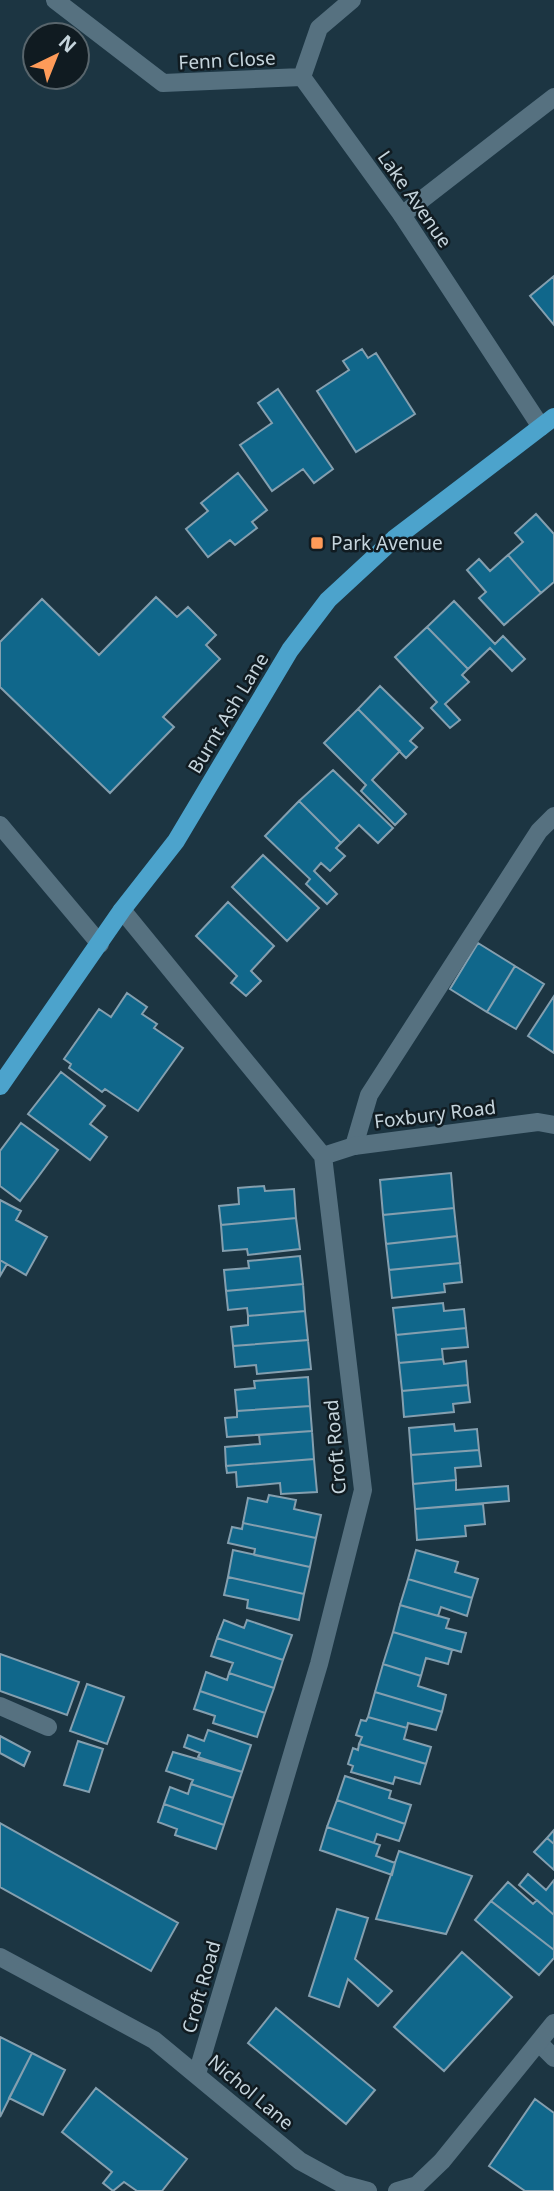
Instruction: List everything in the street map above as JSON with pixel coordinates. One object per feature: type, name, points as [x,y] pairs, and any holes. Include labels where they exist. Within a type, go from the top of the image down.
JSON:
[{"type":"main road","name":"Burnt Ash Lane","points":[[0,1086],[122,910],[176,841],[290,650],[328,600],[394,539],[547,422]]},
{"type":"street","name":"Fenn Close","points":[[55,0],[163,83],[302,77]]},
{"type":"street","points":[[302,77],[320,28],[352,0]]},
{"type":"street","name":"Lake Avenue","points":[[302,77],[547,422]]},
{"type":"street","points":[[402,215],[554,97]]},
{"type":"street","points":[[354,1146],[369,1095],[539,831],[554,816]]},
{"type":"street","points":[[0,825],[100,944]]},
{"type":"street","points":[[122,910],[323,1156]]},
{"type":"street","name":"Foxbury Road","points":[[323,1156],[354,1146],[538,1122],[554,1125]]},
{"type":"street","name":"Croft Road","points":[[197,2074],[319,1664],[363,1490],[323,1156]]},
{"type":"street","points":[[0,1706],[48,1727]]},
{"type":"street","name":"Nichol Lane","points":[[0,1957],[154,2040],[300,2161],[342,2184],[369,2191]]},
{"type":"street","points":[[547,2032],[554,2058]]},
{"type":"street","points":[[397,2191],[417,2185],[442,2161],[547,2032]]},
{"type":"building","points":[[554,276],[554,325],[530,296]]},
{"type":"building","points":[[362,349],[368,358],[376,353],[415,414],[356,452],[317,391],[349,370],[343,361]]},
{"type":"building","points":[[278,389],[333,469],[314,483],[303,469],[272,491],[240,445],[272,423],[258,403]]},
{"type":"building","points":[[238,473],[267,510],[252,522],[257,528],[235,545],[230,540],[208,557],[186,529],[208,511],[201,503]]},
{"type":"building","points":[[536,514],[554,534],[554,582],[541,593],[508,555],[523,542],[515,533]]},
{"type":"building","points":[[508,555],[541,593],[504,625],[479,598],[486,592],[467,570],[479,559],[490,571]]},
{"type":"building","points":[[156,597],[177,617],[188,607],[216,635],[206,645],[220,659],[163,717],[174,727],[110,793],[0,687],[0,642],[42,599],[99,655]]},
{"type":"building","points":[[454,601],[495,644],[503,636],[525,659],[512,671],[490,648],[468,669],[427,627]]},
{"type":"building","points":[[427,627],[468,669],[462,675],[469,682],[445,704],[460,720],[450,728],[431,708],[437,702],[395,657]]},
{"type":"building","points":[[380,686],[423,728],[410,741],[417,747],[406,758],[358,709]]},
{"type":"building","points":[[358,709],[400,751],[372,780],[406,814],[395,825],[361,791],[366,785],[324,743]]},
{"type":"building","points":[[333,770],[393,828],[378,843],[359,825],[341,843],[299,801]]},
{"type":"building","points":[[299,801],[341,843],[336,848],[345,856],[330,871],[321,863],[314,871],[337,894],[327,904],[306,884],[310,879],[265,836]]},
{"type":"building","points":[[263,855],[319,908],[287,941],[232,887]]},
{"type":"building","points":[[228,902],[274,946],[251,971],[261,981],[246,996],[231,983],[237,976],[196,936]]},
{"type":"building","points":[[478,943],[515,966],[487,1012],[450,989]]},
{"type":"building","points":[[515,966],[544,984],[516,1029],[487,1012]]},
{"type":"building","points":[[127,993],[147,1007],[142,1014],[157,1024],[154,1028],[183,1048],[138,1111],[105,1089],[102,1092],[69,1068],[71,1064],[64,1059],[99,1009],[111,1017]]},
{"type":"building","points":[[554,996],[554,1053],[528,1036]]},
{"type":"building","points":[[61,1072],[105,1106],[90,1124],[107,1137],[90,1160],[28,1114]]},
{"type":"building","points":[[21,1123],[58,1150],[20,1201],[0,1186],[0,1151]]},
{"type":"building","points":[[451,1173],[454,1208],[383,1215],[380,1180]]},
{"type":"building","points":[[264,1186],[265,1191],[294,1189],[296,1218],[221,1225],[219,1206],[239,1204],[238,1188]]},
{"type":"building","points":[[0,1200],[21,1211],[16,1220],[47,1237],[26,1275],[0,1260]]},
{"type":"building","points":[[454,1208],[457,1236],[386,1244],[383,1215]]},
{"type":"building","points":[[296,1218],[300,1249],[248,1255],[247,1249],[223,1251],[221,1225]]},
{"type":"building","points":[[457,1236],[460,1263],[389,1270],[386,1244]]},
{"type":"building","points":[[300,1256],[303,1284],[226,1291],[224,1270],[249,1268],[248,1261]]},
{"type":"building","points":[[0,1260],[7,1264],[0,1276]]},
{"type":"building","points":[[460,1263],[462,1282],[444,1284],[445,1292],[392,1298],[389,1270]]},
{"type":"building","points":[[303,1284],[305,1311],[248,1316],[247,1308],[228,1310],[226,1291]]},
{"type":"building","points":[[443,1303],[444,1311],[464,1309],[466,1328],[396,1335],[393,1308]]},
{"type":"building","points":[[305,1311],[308,1340],[233,1346],[231,1327],[248,1325],[248,1316]]},
{"type":"building","points":[[466,1328],[468,1347],[442,1349],[443,1359],[399,1363],[396,1335]]},
{"type":"building","points":[[308,1340],[311,1369],[257,1374],[256,1365],[235,1367],[233,1346]]},
{"type":"building","points":[[443,1359],[444,1364],[466,1361],[468,1385],[402,1391],[399,1363]]},
{"type":"building","points":[[308,1377],[310,1406],[237,1411],[235,1390],[255,1388],[254,1381]]},
{"type":"building","points":[[468,1385],[470,1402],[453,1404],[454,1412],[404,1417],[402,1391]]},
{"type":"building","points":[[310,1406],[312,1431],[227,1437],[225,1418],[237,1417],[237,1411]]},
{"type":"building","points":[[454,1424],[455,1431],[477,1429],[479,1450],[411,1455],[409,1428]]},
{"type":"building","points":[[312,1431],[314,1459],[226,1466],[225,1447],[260,1444],[259,1435]]},
{"type":"building","points":[[479,1450],[481,1466],[455,1468],[456,1480],[413,1484],[411,1455]]},
{"type":"building","points":[[314,1459],[317,1492],[281,1494],[280,1483],[237,1487],[236,1472],[227,1473],[226,1466]]},
{"type":"building","points":[[456,1480],[456,1490],[508,1486],[509,1501],[415,1509],[413,1484]]},
{"type":"building","points":[[269,1495],[296,1500],[294,1509],[321,1515],[316,1538],[243,1523],[248,1498],[267,1502]]},
{"type":"building","points":[[483,1504],[485,1524],[465,1526],[466,1536],[417,1540],[415,1509]]},
{"type":"building","points":[[243,1523],[316,1538],[310,1567],[254,1555],[255,1549],[228,1543],[232,1527],[242,1529]]},
{"type":"building","points":[[233,1550],[310,1567],[304,1594],[228,1577]]},
{"type":"building","points":[[416,1550],[458,1562],[455,1572],[478,1579],[472,1598],[408,1579]]},
{"type":"building","points":[[228,1577],[304,1594],[299,1620],[247,1608],[248,1600],[224,1595]]},
{"type":"building","points":[[408,1579],[472,1598],[467,1616],[441,1607],[438,1616],[400,1605]]},
{"type":"building","points":[[400,1605],[449,1619],[446,1628],[466,1633],[461,1652],[393,1632]]},
{"type":"building","points":[[224,1620],[244,1628],[247,1620],[292,1635],[283,1660],[217,1638]]},
{"type":"building","points":[[393,1632],[452,1650],[448,1664],[426,1658],[421,1676],[383,1664]]},
{"type":"building","points":[[217,1638],[283,1660],[274,1688],[229,1673],[233,1663],[211,1656]]},
{"type":"building","points":[[0,1654],[79,1682],[67,1715],[0,1691]]},
{"type":"building","points":[[383,1664],[421,1676],[418,1686],[446,1695],[442,1712],[375,1692]]},
{"type":"building","points":[[206,1672],[227,1680],[229,1673],[274,1688],[265,1713],[200,1691]]},
{"type":"building","points":[[87,1684],[124,1697],[107,1744],[70,1731]]},
{"type":"building","points":[[200,1691],[265,1713],[257,1737],[213,1723],[215,1716],[194,1709]]},
{"type":"building","points":[[375,1692],[442,1712],[436,1730],[408,1723],[407,1728],[368,1717]]},
{"type":"building","points":[[368,1717],[407,1728],[404,1739],[431,1747],[426,1764],[359,1744],[362,1737],[356,1735],[361,1720],[366,1721]]},
{"type":"building","points":[[208,1730],[251,1745],[242,1772],[198,1757],[200,1753],[184,1747],[188,1735],[204,1741]]},
{"type":"building","points":[[0,1736],[30,1752],[24,1766],[0,1753]]},
{"type":"building","points":[[78,1741],[103,1749],[89,1792],[64,1785]]},
{"type":"building","points":[[359,1744],[426,1764],[420,1784],[395,1777],[393,1784],[351,1772],[353,1766],[348,1764],[353,1748],[358,1750]]},
{"type":"building","points":[[173,1752],[242,1772],[233,1798],[191,1784],[193,1780],[166,1771]]},
{"type":"building","points":[[345,1776],[391,1791],[389,1798],[411,1805],[405,1824],[337,1800]]},
{"type":"building","points":[[191,1784],[233,1798],[224,1825],[164,1804],[170,1787],[188,1794]]},
{"type":"building","points":[[337,1800],[405,1824],[399,1841],[377,1834],[374,1843],[327,1827]]},
{"type":"building","points":[[164,1804],[224,1825],[216,1849],[175,1835],[177,1829],[158,1822]]},
{"type":"building","points":[[0,1823],[178,1923],[151,1971],[0,1887]]},
{"type":"building","points":[[327,1827],[380,1845],[376,1856],[395,1863],[392,1875],[320,1850]]},
{"type":"building","points":[[554,1830],[554,1844],[547,1838]]},
{"type":"building","points":[[547,1838],[554,1844],[554,1870],[534,1852]]},
{"type":"building","points":[[399,1851],[472,1876],[446,1934],[376,1919]]},
{"type":"building","points":[[528,1874],[546,1890],[554,1880],[554,1915],[519,1885]]},
{"type":"building","points":[[508,1882],[533,1904],[537,1900],[554,1915],[554,1950],[491,1901]]},
{"type":"building","points":[[491,1901],[554,1950],[554,1958],[539,1975],[475,1920]]},
{"type":"building","points":[[337,1909],[368,1918],[355,1959],[392,1991],[378,2006],[348,1979],[339,2007],[309,1996]]},
{"type":"building","points":[[462,1952],[512,1997],[444,2071],[394,2027]]},
{"type":"building","points":[[276,2008],[375,2090],[346,2124],[248,2043]]},
{"type":"building","points":[[0,2037],[32,2053],[0,2117]]},
{"type":"building","points":[[32,2053],[65,2070],[43,2115],[9,2098]]},
{"type":"building","points":[[96,2088],[187,2159],[162,2191],[137,2191],[124,2182],[113,2191],[103,2183],[112,2172],[62,2132]]},
{"type":"building","points":[[535,2099],[554,2113],[554,2191],[525,2191],[489,2166]]},
{"type":"place","name":"Park Avenue","points":[[317,543]]}]
